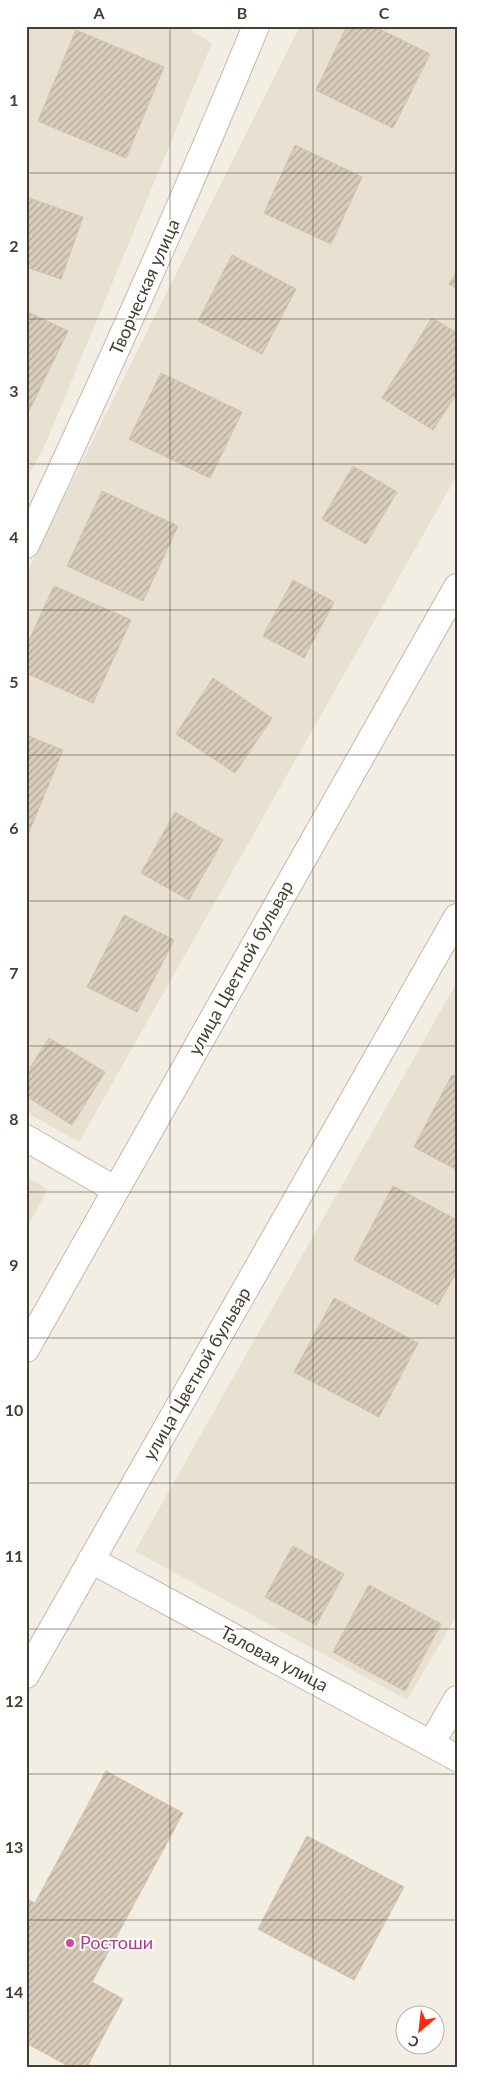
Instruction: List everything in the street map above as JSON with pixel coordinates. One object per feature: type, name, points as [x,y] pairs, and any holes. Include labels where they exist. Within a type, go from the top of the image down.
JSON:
[{"type":"street","name":"Творческая улица","points":[[26,545],[114,358],[201,160],[256,26]]},
{"type":"street","name":"улица Цветной бульвар","points":[[26,1349],[457,587]]},
{"type":"street","name":"улица Цветной бульвар","points":[[26,1675],[457,917]]},
{"type":"street","points":[[26,1138],[116,1190]]},
{"type":"street","name":"Таловая улица","points":[[91,1560],[457,1758]]},
{"type":"street","points":[[431,1744],[457,1699]]},
{"type":"shaded area","points":[[26,26],[194,26],[192,31],[212,43],[45,445],[26,481]]},
{"type":"shaded area","points":[[300,26],[457,26],[457,475],[79,1142],[26,1112],[26,574]]},
{"type":"shaded area","points":[[457,982],[457,1615],[407,1700],[135,1551]]},
{"type":"shaded area","points":[[26,1177],[48,1189],[26,1229]]},
{"type":"building","points":[[347,26],[373,26],[430,54],[393,128],[316,90]]},
{"type":"building","points":[[76,30],[164,67],[126,158],[38,121]]},
{"type":"building","points":[[295,145],[362,177],[331,244],[264,213]]},
{"type":"building","points":[[26,197],[83,217],[61,279],[26,267]]},
{"type":"building","points":[[232,255],[296,289],[262,354],[198,321]]},
{"type":"building","points":[[457,271],[457,289],[449,284]]},
{"type":"building","points":[[26,311],[68,331],[26,417]]},
{"type":"building","points":[[432,318],[457,333],[457,393],[433,430],[382,398]]},
{"type":"building","points":[[161,373],[242,412],[210,478],[129,439]]},
{"type":"building","points":[[353,466],[397,492],[366,544],[322,519]]},
{"type":"building","points":[[102,491],[178,526],[143,601],[67,566]]},
{"type":"building","points":[[293,580],[334,602],[304,658],[263,636]]},
{"type":"building","points":[[54,586],[131,620],[93,703],[26,673],[26,647]]},
{"type":"building","points":[[213,678],[272,718],[235,773],[176,734]]},
{"type":"building","points":[[26,735],[63,750],[29,832],[26,831]]},
{"type":"building","points":[[175,812],[223,840],[189,900],[141,873]]},
{"type":"building","points":[[124,915],[174,940],[137,1012],[87,987]]},
{"type":"building","points":[[49,1038],[105,1072],[72,1125],[26,1096],[26,1074]]},
{"type":"building","points":[[452,1075],[457,1077],[457,1170],[414,1147]]},
{"type":"building","points":[[393,1186],[457,1220],[457,1271],[438,1305],[354,1260]]},
{"type":"building","points":[[334,1298],[418,1343],[379,1417],[294,1372]]},
{"type":"building","points":[[293,1546],[344,1574],[316,1625],[265,1597]]},
{"type":"building","points":[[369,1585],[441,1624],[405,1691],[333,1652]]},
{"type":"building","name":"Ростоши","points":[[106,1771],[183,1813],[92,1982],[123,1999],[87,2067],[70,2067],[26,2043],[26,1899],[35,1903]]},
{"type":"building","points":[[307,1836],[404,1887],[354,1980],[258,1929]]},
{"type":"place","name":"Ростоши","points":[[70,1943]]}]
